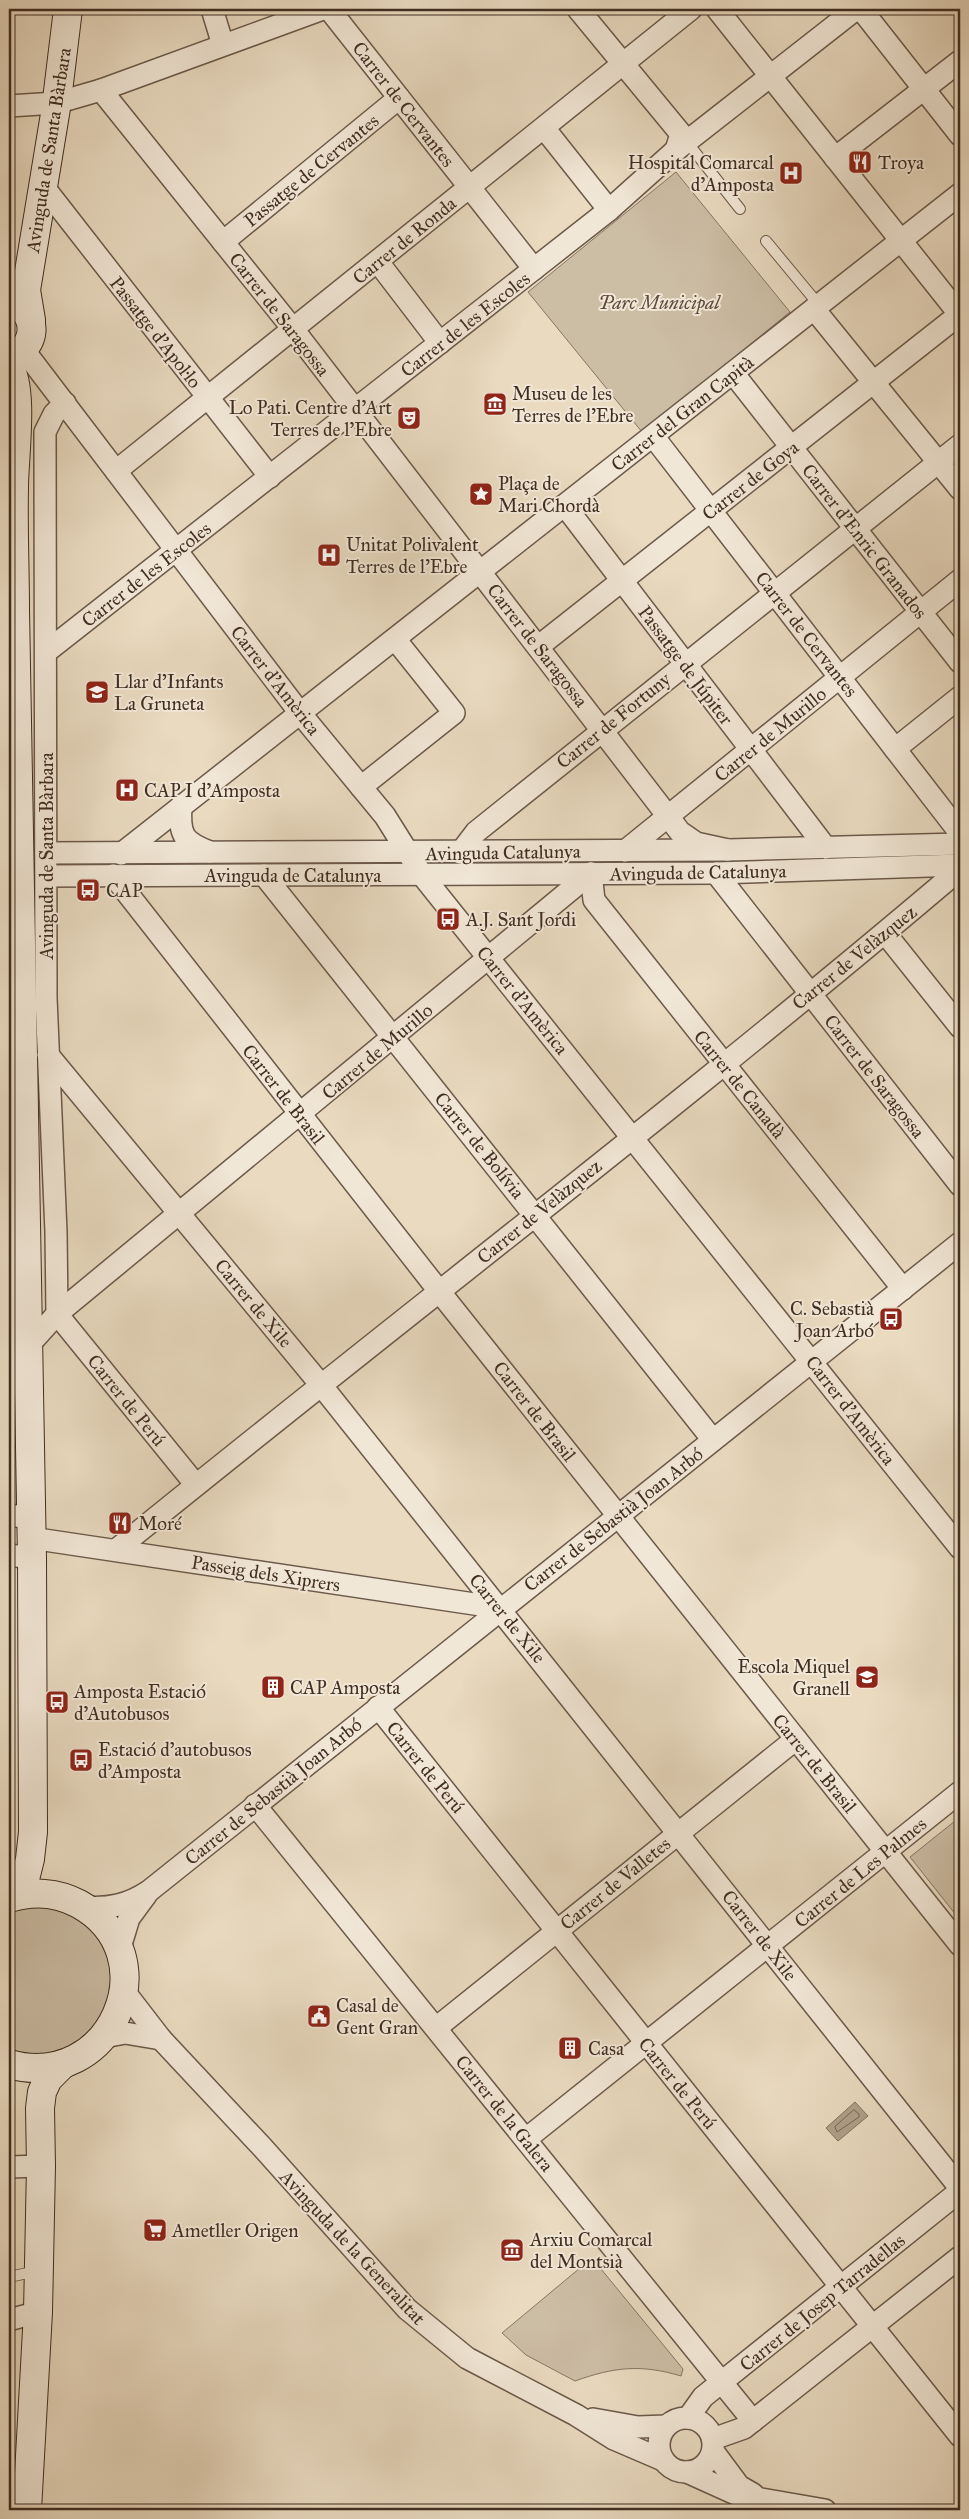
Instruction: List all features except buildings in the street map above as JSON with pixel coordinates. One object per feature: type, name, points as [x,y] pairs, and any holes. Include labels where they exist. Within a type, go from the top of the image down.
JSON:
[{"type":"street","name":"Avinguda de Santa Bàrbara","points":[[31,320],[26,290],[56,103],[68,9]]},
{"type":"street","points":[[212,9],[223,45]]},
{"type":"street","points":[[9,106],[56,103],[101,90],[324,9]]},
{"type":"street","name":"Carrer de Cervantes","points":[[329,9],[534,269]]},
{"type":"street","points":[[578,9],[681,134],[681,146]]},
{"type":"street","name":"Carrer de Ronda","points":[[116,471],[691,9]]},
{"type":"street","points":[[717,9],[960,315]]},
{"type":"street","name":"Carrer de les Escoles","points":[[46,652],[609,210],[681,146],[856,9]]},
{"type":"street","points":[[860,9],[960,136]]},
{"type":"street","points":[[835,158],[960,61]]},
{"type":"street","name":"Carrer de Saragossa","points":[[101,90],[293,329],[539,646],[680,832],[696,842],[728,850]]},
{"type":"street","name":"Passatge de Cervantes","points":[[223,242],[399,98]]},
{"type":"street","points":[[544,128],[609,210]]},
{"type":"street","name":"Passatge d'Apol·lo","points":[[43,186],[270,477]]},
{"type":"street","name":"Carrer del Gran Capità","points":[[121,854],[482,572],[960,194]]},
{"type":"street","points":[[378,262],[440,343]]},
{"type":"street","points":[[9,302],[21,306],[31,320],[32,334],[13,357]]},
{"type":"street","points":[[817,307],[960,489]]},
{"type":"street","name":"Carrer de Goya","points":[[539,646],[960,315]]},
{"type":"street","name":"Avinguda de Santa Bàrbara","points":[[13,357],[27,373],[17,417],[14,486],[18,1346],[22,1537],[33,1832],[37,1859],[54,1895]]},
{"type":"street","name":"Carrer d'Amèrica","points":[[13,357],[64,403],[300,713],[384,816],[422,875],[960,1548]]},
{"type":"street","name":"Carrer d'Enric Granados","points":[[733,373],[960,662]]},
{"type":"street","name":"Avinguda de Santa Bàrbara","points":[[58,1314],[46,998],[45,432],[54,414],[64,403]]},
{"type":"street","name":"Carrer de Cervantes","points":[[653,436],[960,832]]},
{"type":"street","name":"Carrer de Fortuny","points":[[460,853],[476,832],[602,728],[960,445]]},
{"type":"street","name":"Passatge de Júpiter","points":[[565,506],[826,848]]},
{"type":"street","name":"Carrer de Murillo","points":[[625,851],[960,580]]},
{"type":"street","points":[[360,787],[454,713],[395,639]]},
{"type":"street","points":[[895,749],[960,697]]},
{"type":"street","points":[[181,806],[180,827],[186,840],[194,846],[213,853]]},
{"type":"street","name":"Avinguda Catalunya","points":[[46,853],[460,853],[728,850],[960,844]]},
{"type":"street","name":"Avinguda de Catalunya","points":[[47,876],[716,873],[960,867]]},
{"type":"street","name":"Carrer de Velàzquez","points":[[116,1550],[885,933],[960,867]]},
{"type":"street","name":"Carrer de Murillo","points":[[18,1346],[591,873]]},
{"type":"street","name":"Carrer de Canadà","points":[[591,873],[594,900],[903,1288]]},
{"type":"street","name":"Carrer de Saragossa","points":[[716,873],[960,1185]]},
{"type":"street","name":"Carrer de Brasil","points":[[113,875],[617,1516],[960,1945]]},
{"type":"street","name":"Carrer de Bolívia","points":[[264,875],[713,1440]]},
{"type":"street","points":[[885,933],[960,1027]]},
{"type":"street","name":"Carrer de Xile","points":[[48,1055],[321,1385],[501,1608],[960,2190]]},
{"type":"street","name":"Carrer de Sebastià Joan Arbó","points":[[84,1907],[111,1907],[135,1900],[149,1891],[960,1243]]},
{"type":"street","name":"Carrer de Perú","points":[[58,1314],[196,1485]]},
{"type":"street","name":"Passeig dels Xiprers","points":[[22,1537],[501,1608]]},
{"type":"street","name":"Carrer de Perú","points":[[378,1707],[960,2436]]},
{"type":"street","name":"Carrer de Valletes","points":[[436,2028],[796,1739]]},
{"type":"street","name":"Carrer de Les Palmes","points":[[526,2140],[960,1792]]},
{"type":"street","name":"Carrer de la Galera","points":[[255,1805],[753,2421]]},
{"type":"street","name":"Avinguda de Santa Bàrbara","points":[[14,1893],[30,1859],[33,1832]]},
{"type":"street","name":"Carrer de Sebastià Joan Arbó","points":[[119,1951],[129,1918],[149,1891]]},
{"type":"street","points":[[14,1893],[54,1895],[84,1907],[105,1926],[119,1951],[124,1970],[124,1990],[118,2015],[104,2037],[86,2054],[63,2064],[36,2069],[14,2065]]},
{"type":"street","name":"Avinguda de la Generalitat","points":[[124,1990],[161,2039],[263,2148],[407,2309],[466,2358],[576,2415],[614,2439],[663,2460]]},
{"type":"street","points":[[104,2037],[125,2032],[161,2039]]},
{"type":"street","points":[[27,2510],[38,2312],[41,2166],[40,2108],[42,2092],[48,2080],[63,2064]]},
{"type":"street","points":[[14,2065],[32,2080],[40,2108]]},
{"type":"street","points":[[9,2167],[41,2166]]},
{"type":"street","name":"Carrer de Josep Tarradellas","points":[[688,2418],[703,2397],[841,2288],[960,2190]]},
{"type":"street","points":[[687,2472],[695,2471],[705,2465],[713,2445],[753,2421],[960,2257]]},
{"type":"street","points":[[9,2320],[38,2312]]},
{"type":"street","name":"Avinguda de la Generalitat","points":[[576,2415],[616,2425],[666,2426]]},
{"type":"street","points":[[758,2497],[739,2486],[713,2445],[704,2424],[696,2419],[688,2418],[676,2420],[666,2426],[659,2445],[663,2460],[672,2468],[687,2472],[721,2489],[738,2494],[825,2510]]},
{"type":"lane","points":[[681,146],[740,209]]},
{"type":"lane","points":[[766,241],[817,307]]},
{"type":"lane","points":[[9,2277],[39,2270]]},
{"type":"green space","name":"Parc Municipal","points":[[676,172],[790,312],[642,432],[528,292]]},
{"type":"green space","points":[[960,1817],[960,1920],[910,1857]]},
{"type":"green space","points":[[58,1905],[102,1935],[116,1985],[91,2038],[45,2058],[9,2052],[9,1909]]},
{"type":"green space","points":[[592,2258],[683,2369],[681,2376],[653,2370],[628,2369],[615,2370],[575,2381],[526,2355],[502,2333]]},
{"type":"water","points":[[855,2102],[868,2116],[838,2141],[826,2128]]},
{"type":"place","name":"Troya","points":[[860,162]]},
{"type":"place","name":"Hospital Comarcal d'Amposta","points":[[791,173]]},
{"type":"place","name":"Museu de les Terres de l'Ebre","points":[[495,404]]},
{"type":"place","name":"Lo Pati. Centre d'Art Terres de l'Ebre","points":[[409,418]]},
{"type":"place","name":"Plaça de Mari Chordà","points":[[481,494]]},
{"type":"place","name":"Unitat Polivalent Terres de l'Ebre","points":[[329,555]]},
{"type":"place","name":"Llar d'Infants La Gruneta","points":[[97,692]]},
{"type":"place","name":"CAP I d'Amposta","points":[[127,790]]},
{"type":"place","name":"CAP","points":[[88,890]]},
{"type":"place","name":"A.J. Sant Jordi","points":[[448,919]]},
{"type":"place","name":"C. Sebastià Joan Arbó","points":[[891,1319]]},
{"type":"place","name":"Moré","points":[[120,1523]]},
{"type":"place","name":"Escola Miquel Granell","points":[[867,1677]]},
{"type":"place","name":"CAP Amposta","points":[[273,1687]]},
{"type":"place","name":"Amposta Estació d'Autobusos","points":[[57,1702]]},
{"type":"place","name":"Estació d'autobusos d'Amposta","points":[[81,1760]]},
{"type":"place","name":"Casal de Gent Gran","points":[[319,2016]]},
{"type":"place","name":"Casa","points":[[570,2048]]},
{"type":"place","name":"Ametller Origen","points":[[155,2230]]},
{"type":"place","name":"Arxiu Comarcal del Montsià","points":[[512,2250]]}]
